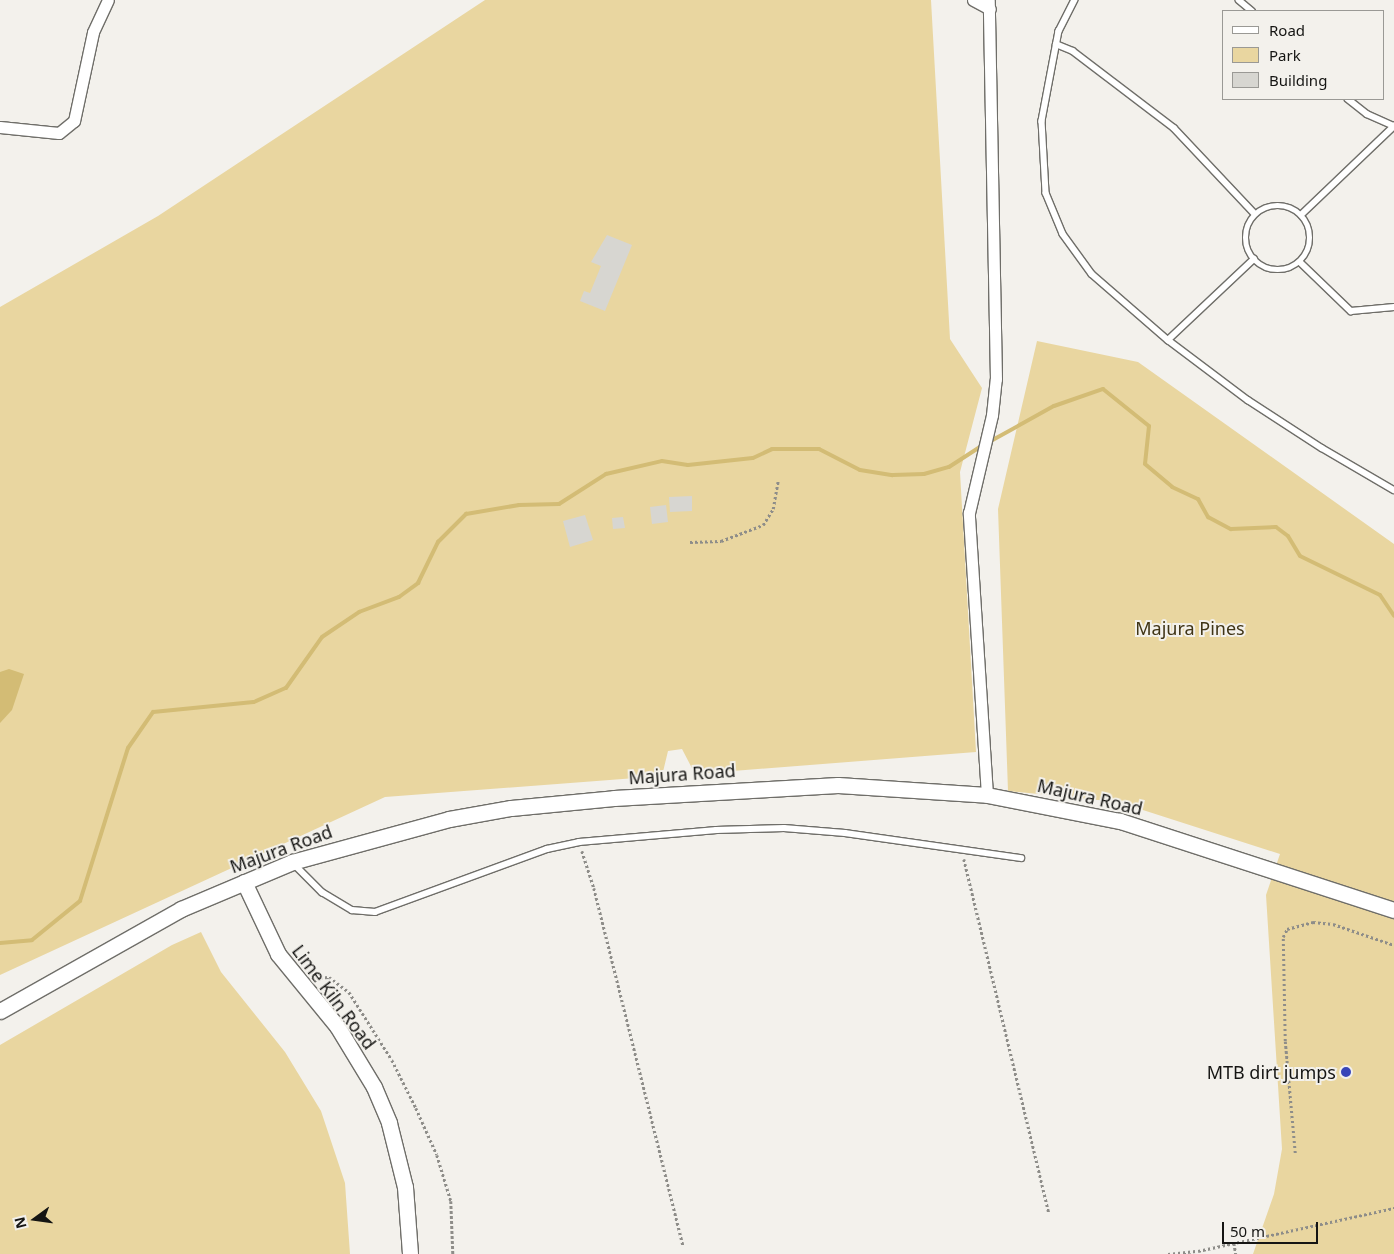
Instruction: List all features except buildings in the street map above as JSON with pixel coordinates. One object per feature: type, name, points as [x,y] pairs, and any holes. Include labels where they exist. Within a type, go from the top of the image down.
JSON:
[{"type":"street","points":[[0,127],[59,133],[74,121],[93,32],[108,0]]},
{"type":"street","points":[[973,0],[990,4],[996,379],[992,415],[969,513],[987,795]]},
{"type":"street","name":"Majura Road","points":[[0,1011],[181,909],[292,862],[418,825],[546,804],[795,786],[922,788],[987,795],[1120,821],[1394,910]]},
{"type":"street","name":"Lime Kiln Road","points":[[244,882],[269,938],[358,1060],[389,1122],[405,1187],[410,1254]]},
{"type":"lane","points":[[1076,0],[1066,16],[1056,44],[1046,90],[1041,148],[1042,172],[1051,211],[1073,249],[1092,274],[1168,340],[1248,400],[1394,490]]},
{"type":"lane","points":[[1240,0],[1251,10]]},
{"type":"lane","points":[[1056,44],[1073,51],[1174,128],[1255,214]]},
{"type":"lane","points":[[1301,215],[1394,126],[1367,114],[1349,100]]},
{"type":"lane","points":[[1283,205],[1301,215],[1310,238],[1300,262],[1281,270],[1270,269],[1254,259],[1245,241],[1249,223],[1255,214],[1272,206],[1283,205]]},
{"type":"lane","points":[[1168,340],[1254,259]]},
{"type":"lane","points":[[1300,262],[1351,311],[1394,307]]},
{"type":"lane","points":[[292,862],[322,892],[352,910],[374,912],[547,849],[579,842],[716,830],[784,828],[1021,858]]},
{"type":"path","points":[[690,542],[721,540],[763,524],[773,509],[778,481]]},
{"type":"path","points":[[579,842],[594,888],[683,1246]]},
{"type":"path","points":[[962,850],[1049,1213]]},
{"type":"path","points":[[1295,1153],[1285,1041],[1283,937],[1287,929],[1313,922],[1333,924],[1394,945]]},
{"type":"path","points":[[304,986],[320,977],[338,982],[360,1008],[392,1060],[429,1134],[445,1178],[451,1201],[453,1254]]},
{"type":"path","points":[[1168,1254],[1234,1243],[1394,1208]]},
{"type":"path","points":[[1234,1243],[1236,1254]]},
{"type":"green space","points":[[485,0],[931,0],[950,339],[982,388],[960,472],[976,752],[695,774],[682,749],[668,751],[662,776],[385,797],[0,975],[0,307],[158,216]]},
{"type":"green space","name":"Majura Pines","points":[[1037,341],[1138,362],[1394,544],[1394,1254],[1253,1254],[1274,1194],[1282,1149],[1266,895],[1280,854],[1118,802],[1008,791],[998,509]]},
{"type":"green space","points":[[201,932],[221,972],[285,1052],[321,1111],[345,1183],[350,1254],[0,1254],[0,1045],[172,945]]},
{"type":"shaded area","points":[[9,669],[24,674],[12,710],[0,723],[0,672]]},
{"type":"waterway","points":[[989,442],[1054,406],[1103,389],[1149,426],[1145,464],[1172,487],[1198,499],[1208,517],[1231,529],[1276,527],[1288,536],[1300,556],[1380,595],[1394,616]]},
{"type":"waterway","points":[[0,943],[32,940],[80,901],[128,748],[153,712],[254,702],[286,688],[322,637],[359,612],[399,597],[418,583],[438,542],[466,514],[519,505],[559,504],[606,474],[662,461],[688,465],[753,458],[772,449],[819,449],[860,470],[893,475],[924,474],[949,467],[983,445]]},
{"type":"place","name":"MTB dirt jumps","points":[[1346,1072]]}]
